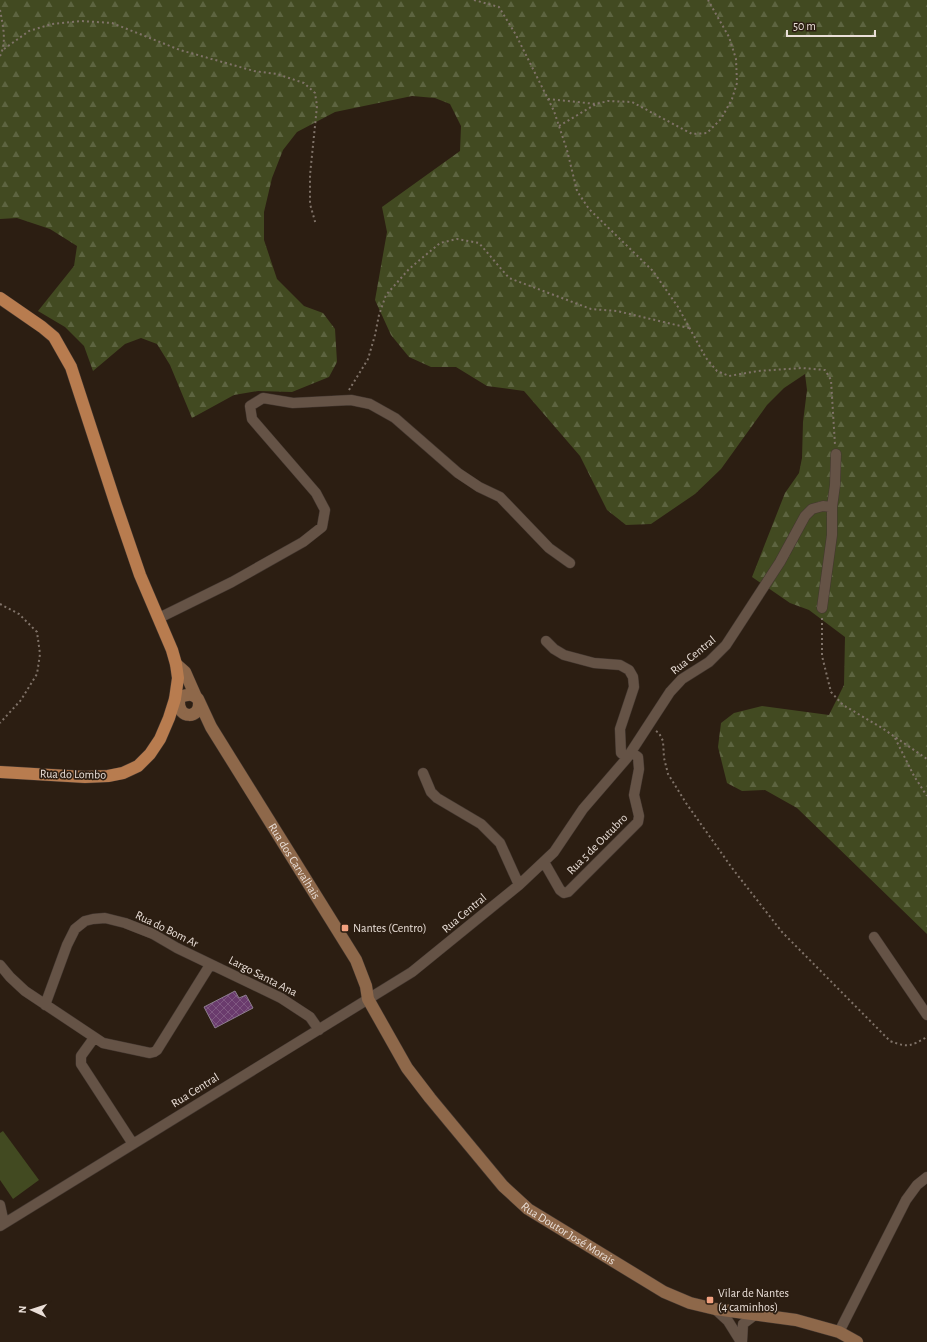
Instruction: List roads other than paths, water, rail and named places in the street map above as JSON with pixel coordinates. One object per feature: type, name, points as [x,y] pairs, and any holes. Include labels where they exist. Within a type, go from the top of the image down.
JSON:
[{"type":"main road","name":"Rua do Lombo","points":[[0,298],[42,327],[54,338],[71,367],[125,533],[140,575],[172,650],[176,664],[182,707],[169,718],[160,739],[150,754],[138,766],[124,773],[108,776],[85,776],[0,772]]},
{"type":"main road","name":"Rua dos Carvalhais","points":[[176,664],[185,672],[211,727],[356,960],[366,986],[368,1000]]},
{"type":"main road","points":[[169,718],[182,707],[189,694],[198,700],[200,706],[197,712],[191,715],[182,707]]},
{"type":"main road","points":[[182,707],[211,727]]},
{"type":"main road","name":"Rua Doutor José Morais","points":[[368,1000],[407,1068],[430,1098],[504,1186],[528,1209],[664,1292],[690,1303],[715,1309],[796,1320],[839,1332],[856,1342]]},
{"type":"street","points":[[159,618],[232,582],[303,542],[322,527],[325,510],[316,493],[252,418],[250,406],[263,398],[293,403],[351,400],[370,404],[395,418],[458,472],[479,487],[500,497],[549,548],[570,563]]},
{"type":"street","points":[[822,608],[832,535],[832,506],[836,485],[836,454]]},
{"type":"street","name":"Rua Central","points":[[2,1224],[412,972],[518,885],[554,852],[583,809],[629,755],[670,692],[682,679],[709,662],[726,646],[780,562],[805,516],[812,510],[823,506],[832,506]]},
{"type":"street","points":[[546,641],[554,649],[564,655],[594,663],[620,665],[629,670],[633,677],[634,687],[620,729],[621,753],[629,755]]},
{"type":"street","name":"Rua 5 de Outubro","points":[[544,862],[560,890],[564,893],[568,892],[638,822],[639,816],[634,795],[639,769],[638,757],[629,755]]},
{"type":"street","points":[[423,773],[431,792],[437,798],[481,824],[500,843],[518,885]]},
{"type":"street","name":"Rua do Bom Ar","points":[[45,1005],[67,945],[75,929],[85,921],[105,918],[125,923],[153,934],[210,965]]},
{"type":"street","points":[[874,937],[927,1015]]},
{"type":"street","points":[[0,965],[25,992],[94,1038],[103,1043],[150,1053],[157,1050],[210,965]]},
{"type":"street","name":"Largo Santa Ana","points":[[210,965],[281,998],[310,1017],[319,1030]]},
{"type":"street","points":[[94,1038],[81,1056],[81,1064],[133,1144]]},
{"type":"street","points":[[839,1332],[906,1200],[917,1185],[927,1177]]},
{"type":"street","points":[[0,1205],[2,1224]]},
{"type":"street","points":[[715,1309],[728,1321],[741,1342]]},
{"type":"street","points":[[741,1342],[743,1324],[756,1314]]},
{"type":"place","name":"Nantes (Centro)","points":[[345,928]]},
{"type":"place","name":"Vilar de Nantes (4 caminhos)","points":[[710,1300]]}]
